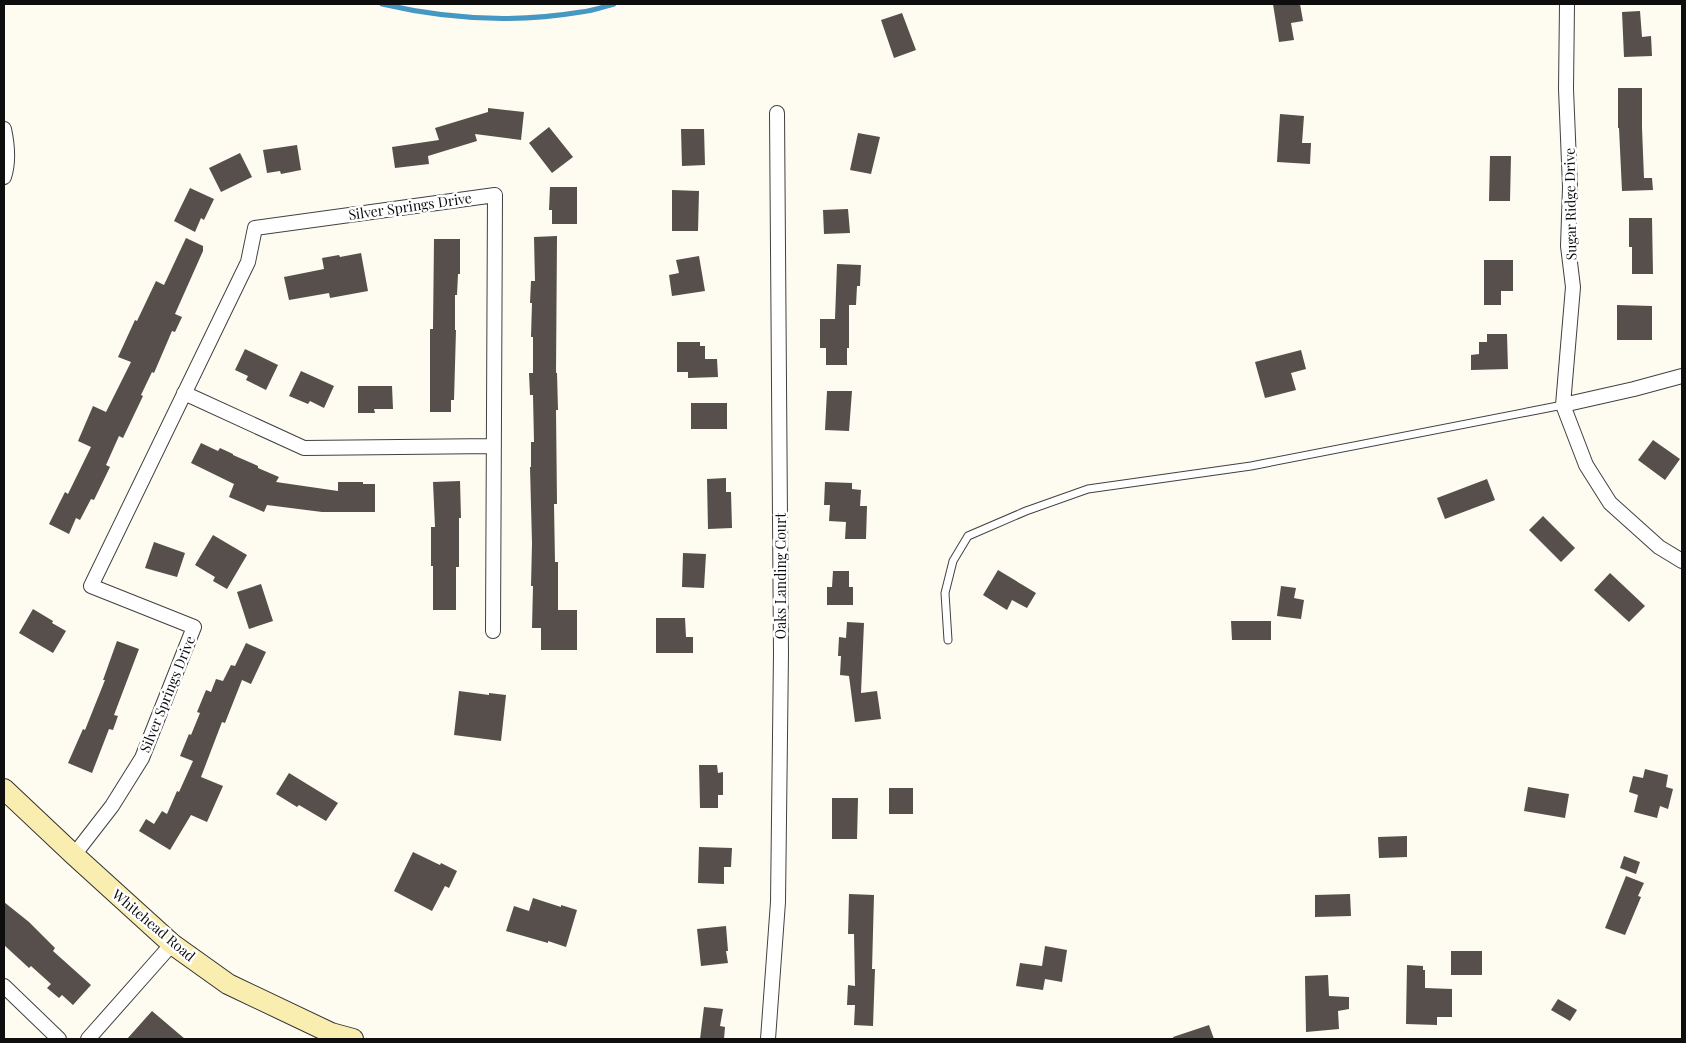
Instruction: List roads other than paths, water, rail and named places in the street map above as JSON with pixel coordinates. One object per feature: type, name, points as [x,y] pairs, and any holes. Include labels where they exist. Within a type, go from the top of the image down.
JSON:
[{"type":"street","name":"Sugar Ridge Drive","points":[[1563,405],[1573,287],[1568,246],[1570,186],[1566,89],[1566,4]]},
{"type":"street","name":"Oaks Landing Court","points":[[768,1039],[778,902],[781,653],[777,113]]},
{"type":"street","points":[[4,129],[6,170],[4,177]]},
{"type":"street","name":"Silver Springs Drive","points":[[74,855],[112,806],[142,758],[194,627],[91,586],[248,262],[254,228],[495,195],[494,631]]},
{"type":"street","points":[[1682,376],[1563,405],[1586,466],[1610,503],[1659,547],[1682,561]]},
{"type":"street","points":[[184,392],[304,448],[494,446]]},
{"type":"street","name":"Whitehead Road","points":[[4,788],[172,944],[228,984],[331,1032],[353,1039]]},
{"type":"street","points":[[88,1039],[172,944]]},
{"type":"street","points":[[4,986],[59,1039]]},
{"type":"lane","points":[[948,640],[945,593],[953,561],[968,536],[1026,511],[1088,488],[1251,466],[1563,405]]},
{"type":"waterway","points":[[382,4],[431,13],[481,18],[531,18],[589,11],[614,4]]}]
